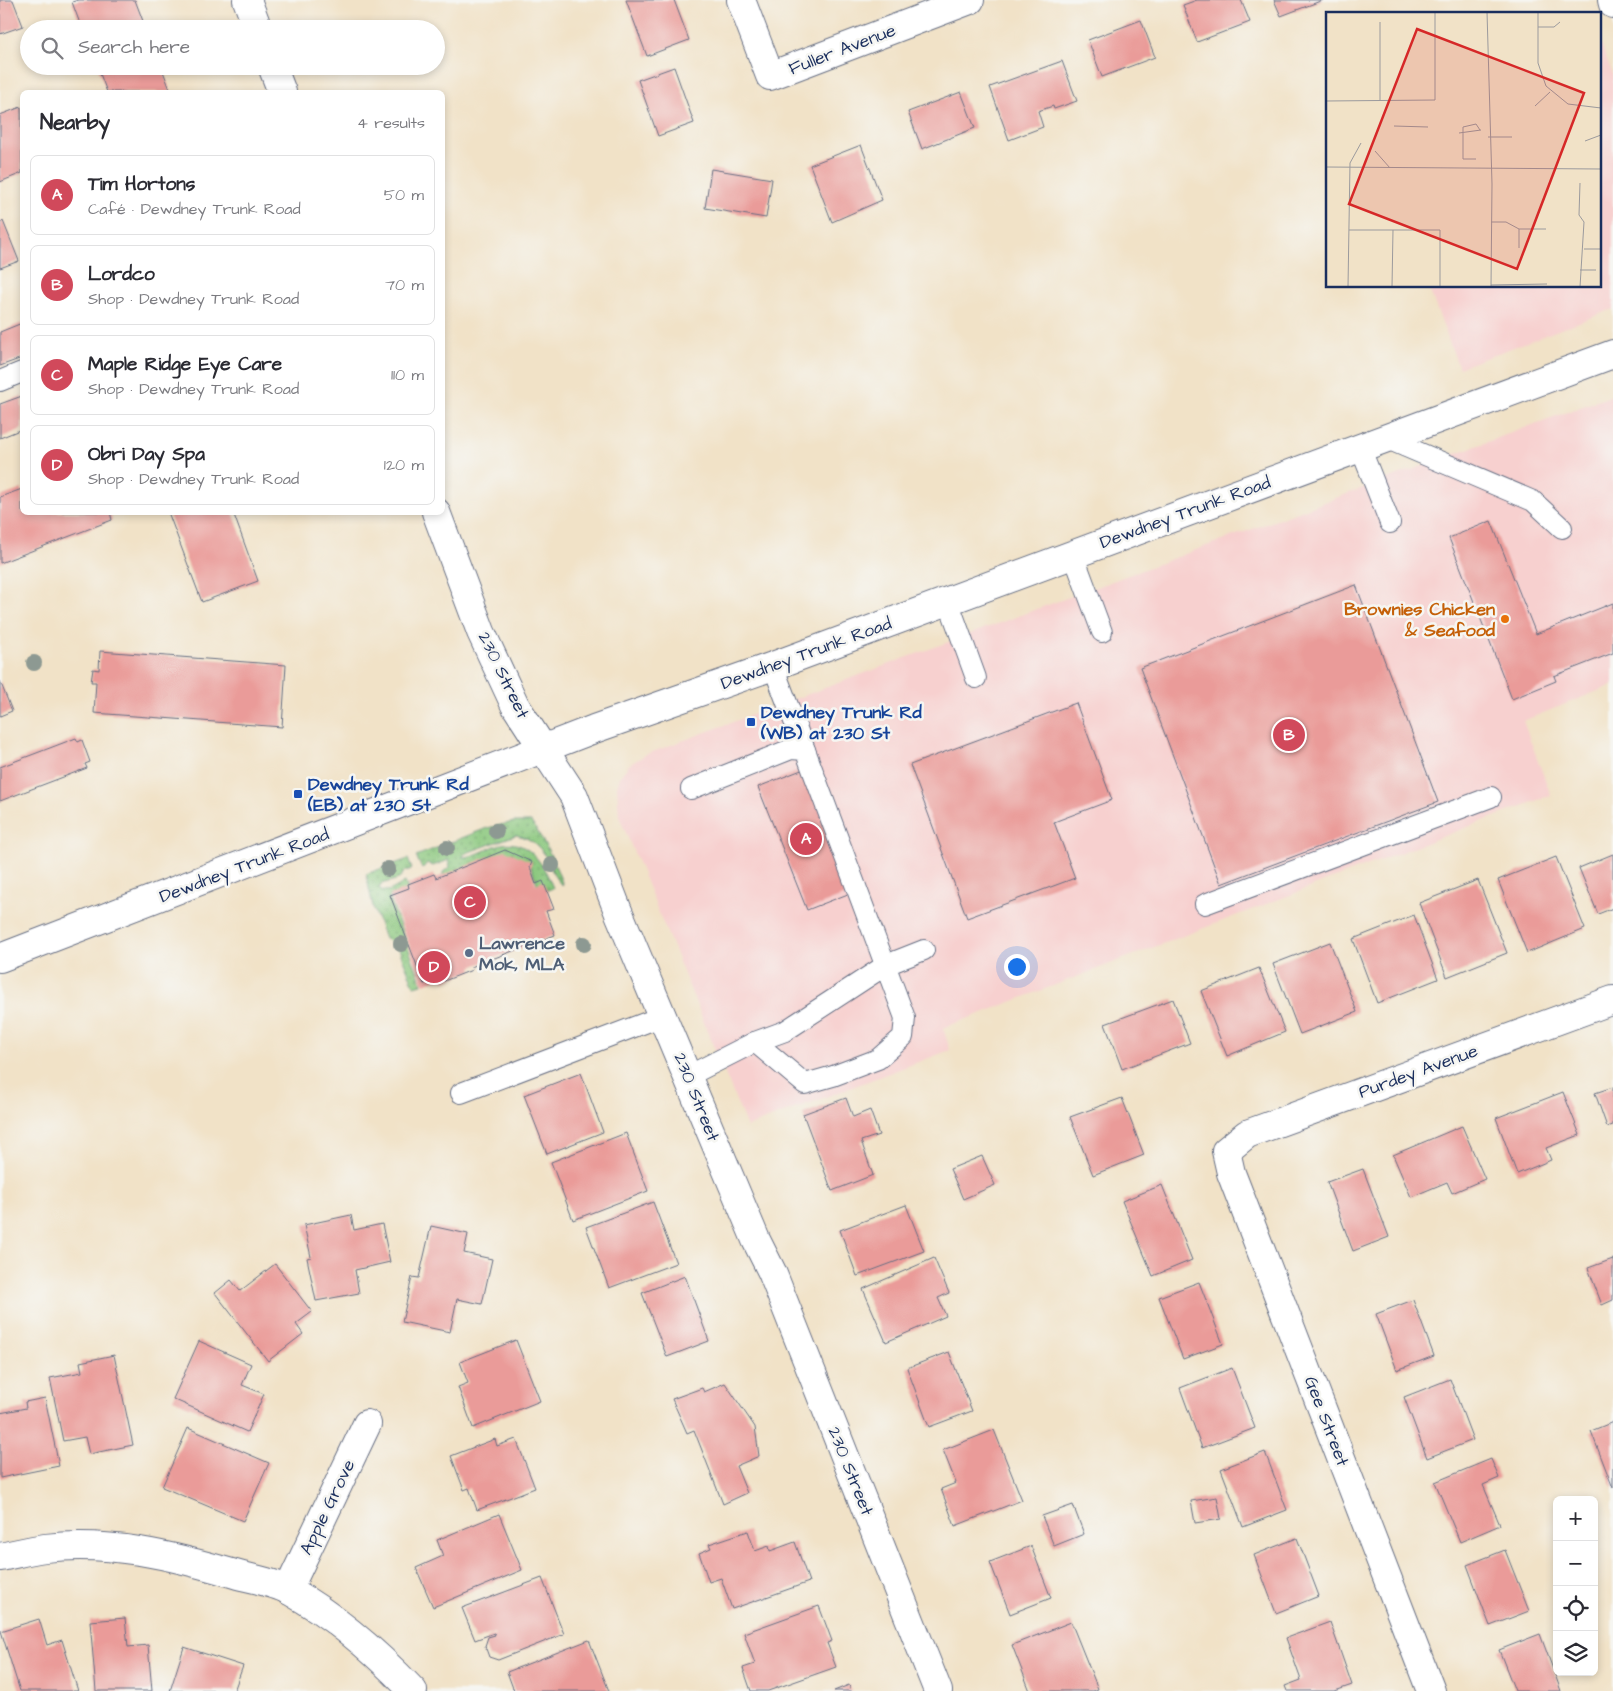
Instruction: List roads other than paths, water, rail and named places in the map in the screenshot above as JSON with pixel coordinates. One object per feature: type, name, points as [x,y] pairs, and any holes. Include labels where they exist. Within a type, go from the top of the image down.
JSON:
[{"type":"street","points":[[247,0],[255,20]]},
{"type":"street","name":"Fuller Avenue","points":[[741,0],[770,76],[970,0]]},
{"type":"street","points":[[275,75],[281,90]]},
{"type":"street","name":"Dewdney Trunk Road","points":[[0,958],[544,750],[594,729],[773,666],[1613,354]]},
{"type":"street","name":"230 Street","points":[[437,515],[482,632],[515,705],[574,796],[618,911],[756,1240],[772,1272],[938,1691]]},
{"type":"street","name":"Purdey Avenue","points":[[1226,1151],[1247,1134],[1613,1000]]},
{"type":"street","name":"Gee Street","points":[[1226,1151],[1231,1173],[1431,1691]]},
{"type":"street","name":"Apple Grove","points":[[288,1590],[367,1424]]},
{"type":"street","points":[[0,1556],[46,1548],[97,1548],[149,1552],[184,1559],[288,1590],[345,1627],[386,1662],[413,1691]]},
{"type":"lane","points":[[0,381],[20,373]]},
{"type":"lane","points":[[1373,443],[1390,522]]},
{"type":"lane","points":[[1373,443],[1533,501],[1562,528]]},
{"type":"lane","points":[[1073,554],[1102,632]]},
{"type":"lane","points":[[948,601],[976,678]]},
{"type":"lane","points":[[755,1042],[805,1084],[833,1076],[878,1058],[903,1037],[905,1018],[773,666]]},
{"type":"lane","points":[[691,789],[791,749],[805,750]]},
{"type":"lane","points":[[1205,904],[1492,797]]},
{"type":"lane","points":[[688,1076],[755,1042],[785,1031],[886,965],[924,950]]},
{"type":"lane","points":[[461,1093],[663,1016]]},
{"type":"place","name":"Brownies Chicken & Seafood","points":[[1505,619]]},
{"type":"place","name":"Dewdney Trunk Rd (WB) at 230 St","points":[[751,722]]},
{"type":"place","name":"Lordco","points":[[1289,735]]},
{"type":"place","name":"Dewdney Trunk Rd (EB) at 230 St","points":[[298,794]]},
{"type":"place","name":"Tim Hortons","points":[[806,839]]},
{"type":"place","name":"Maple Ridge Eye Care","points":[[470,902]]},
{"type":"place","name":"Lawrence Mok, MLA","points":[[469,953]]},
{"type":"place","name":"Obri Day Spa","points":[[434,967]]}]
